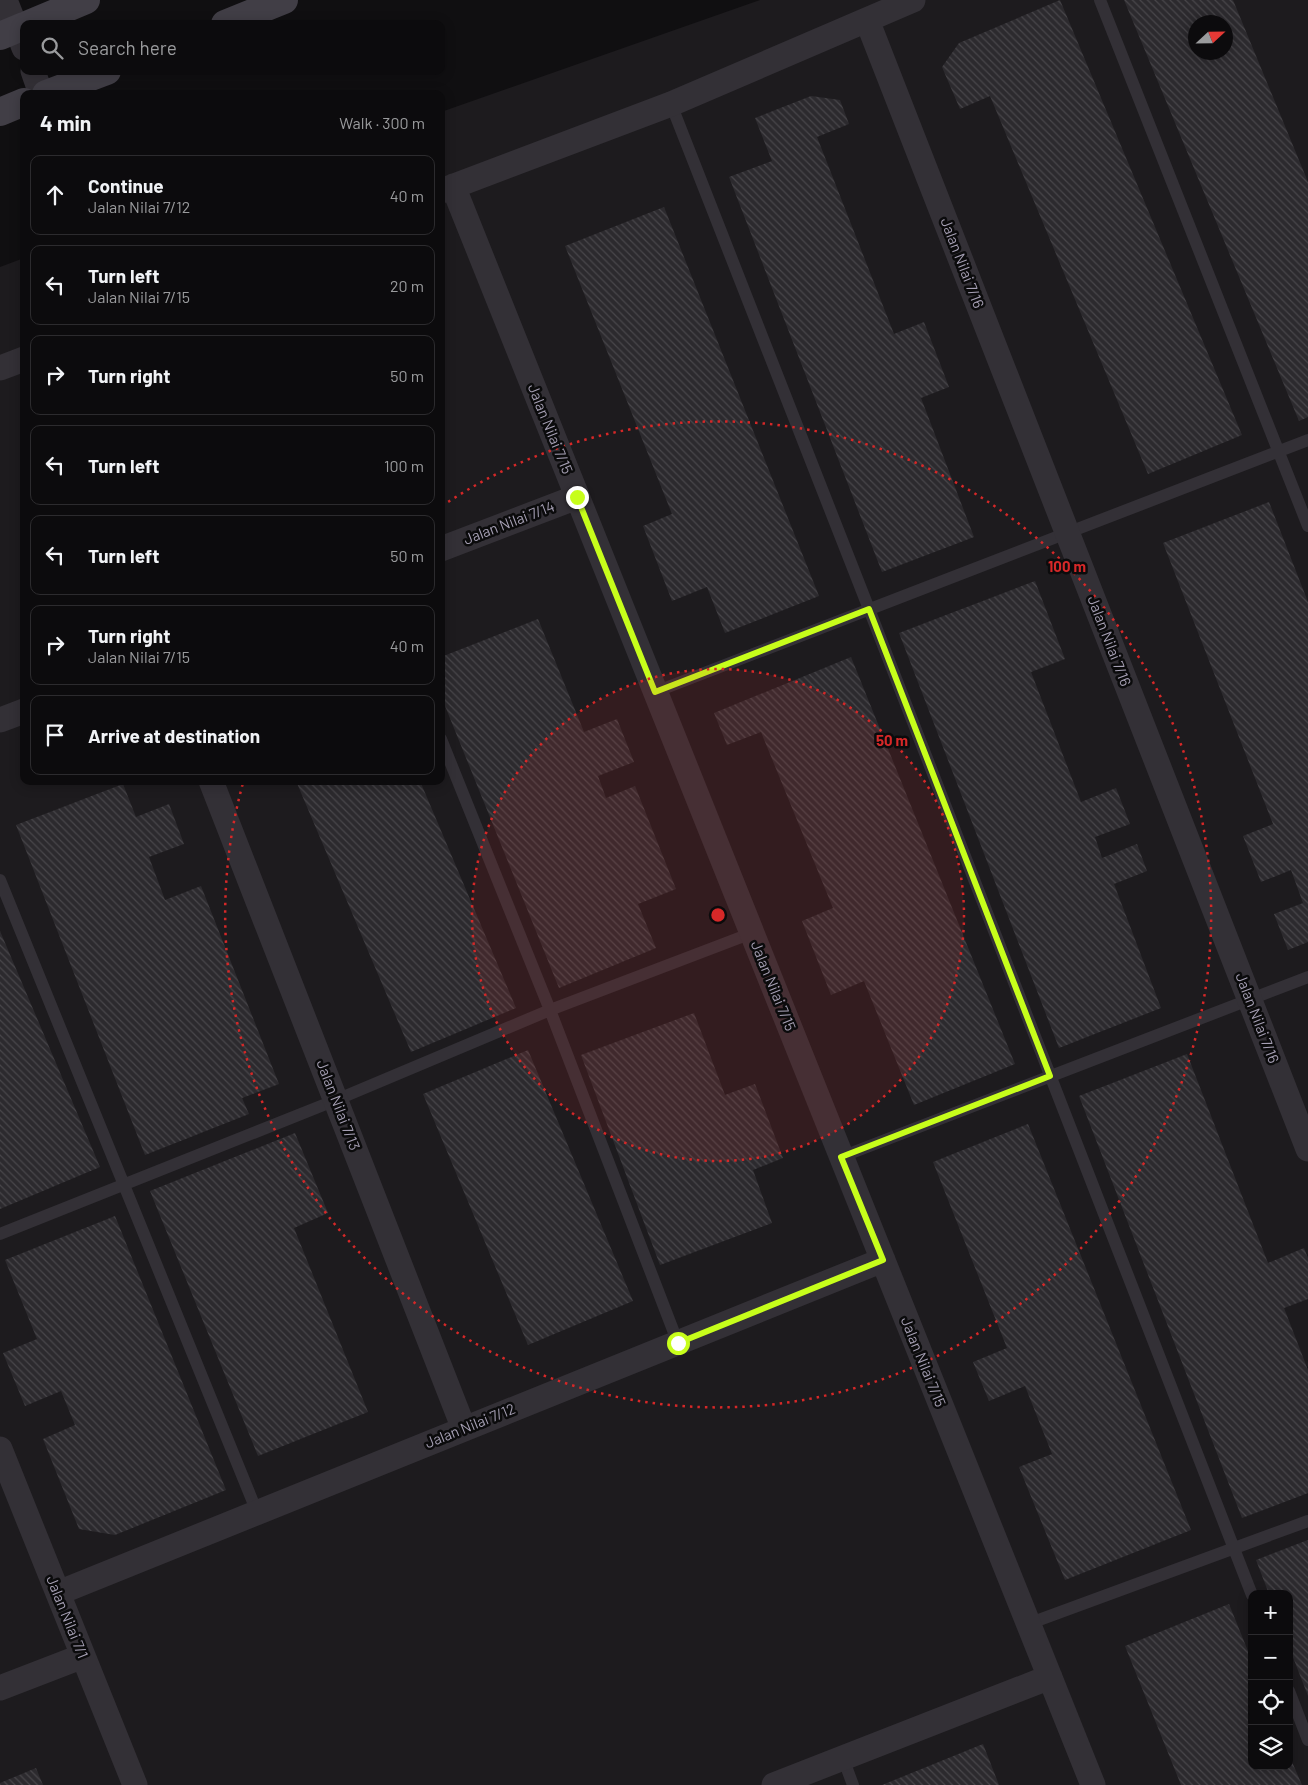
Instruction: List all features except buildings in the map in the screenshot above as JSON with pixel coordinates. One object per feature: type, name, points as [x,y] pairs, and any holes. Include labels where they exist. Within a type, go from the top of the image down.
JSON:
[{"type":"main road","points":[[42,20],[86,0]]},
{"type":"main road","points":[[235,20],[284,0]]},
{"type":"main road","points":[[54,90],[78,77]]},
{"type":"main road","points":[[0,112],[20,104]]},
{"type":"street","points":[[5,0],[26,20]]},
{"type":"street","points":[[447,188],[671,104],[913,0]]},
{"type":"street","name":"Jalan Nilai 7/16","points":[[867,20],[1308,1149]]},
{"type":"street","points":[[35,75],[40,90]]},
{"type":"street","name":"Jalan Nilai 7/15","points":[[447,188],[577,497],[1093,1785]]},
{"type":"street","points":[[0,368],[20,360]]},
{"type":"street","name":"Jalan Nilai 7/14","points":[[445,547],[577,497]]},
{"type":"street","points":[[0,720],[20,712]]},
{"type":"street","name":"Jalan Nilai 7/13","points":[[213,785],[464,1429]]},
{"type":"street","name":"Jalan Nilai 7/12","points":[[58,1592],[883,1260]]},
{"type":"street","name":"Jalan Nilai 7/1","points":[[0,1449],[135,1785]]},
{"type":"street","points":[[0,1688],[82,1656]]},
{"type":"street","points":[[774,1785],[1050,1677]]},
{"type":"lane","points":[[1100,0],[1308,526]]},
{"type":"lane","points":[[671,104],[1250,1590]]},
{"type":"lane","points":[[655,692],[1308,440]]},
{"type":"lane","points":[[445,749],[550,1010],[678,1343]]},
{"type":"lane","points":[[0,880],[257,1512]]},
{"type":"lane","points":[[0,1234],[336,1100],[550,1010],[752,933]]},
{"type":"lane","points":[[841,1157],[1308,977]]},
{"type":"lane","points":[[1028,1624],[1308,1521]]},
{"type":"lane","points":[[1293,1701],[1308,1740]]},
{"type":"lane","points":[[843,1758],[853,1785]]},
{"type":"shaded area","points":[[760,0],[1308,0],[1308,1785],[0,1785],[0,267],[20,260],[20,785],[445,785],[445,111]]},
{"type":"route","points":[[577,497],[655,692],[869,609],[1050,1076],[841,1157],[883,1260],[678,1343]]}]
